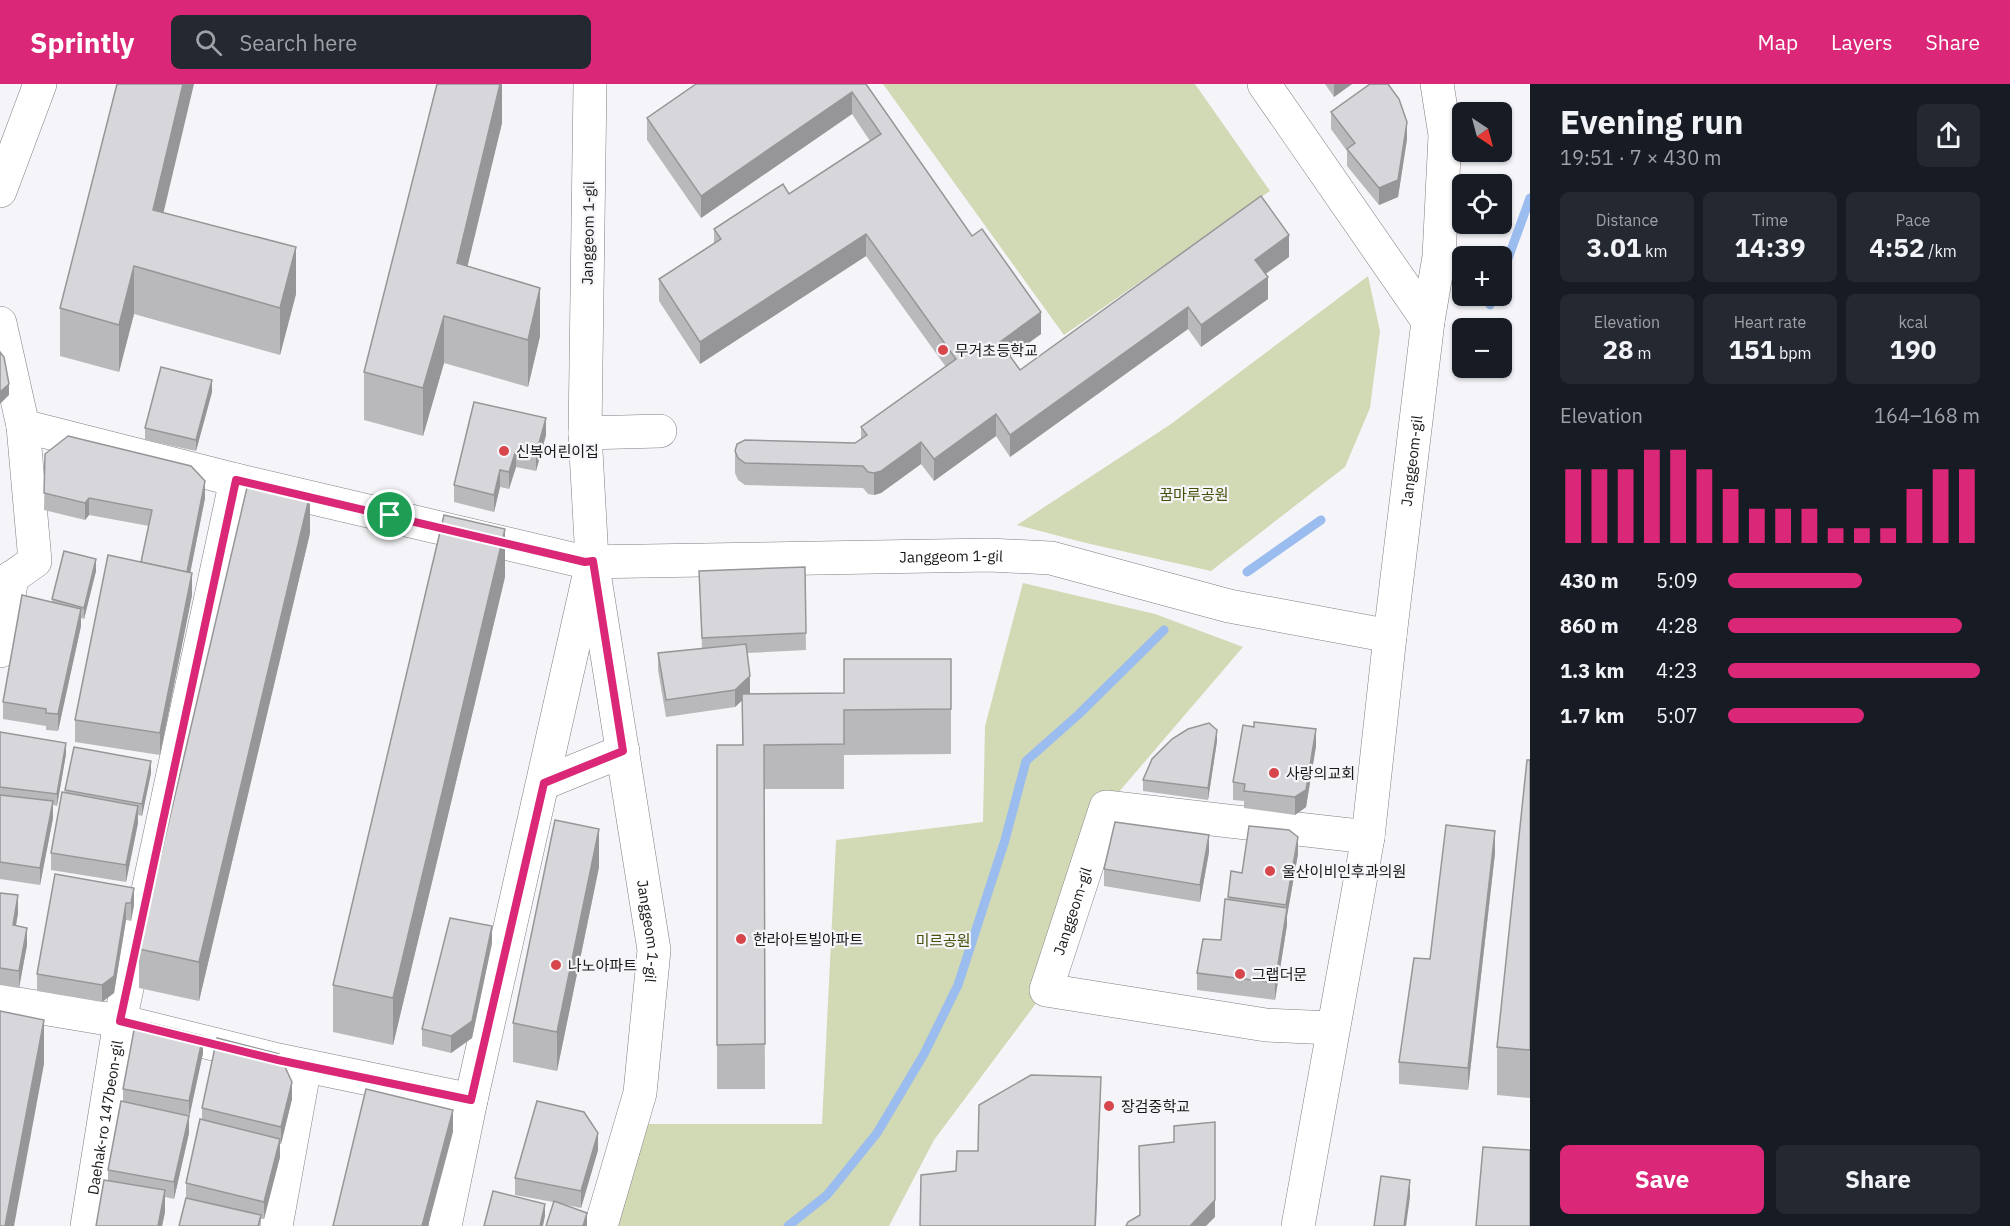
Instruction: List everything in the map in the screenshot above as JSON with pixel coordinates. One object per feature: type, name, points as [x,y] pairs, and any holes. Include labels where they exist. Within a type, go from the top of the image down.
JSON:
[{"type":"street","points":[[0,191],[40,84]]},
{"type":"street","name":"Janggeom 1-gil","points":[[590,84],[585,433],[593,561],[654,950],[640,1093],[601,1226]]},
{"type":"street","points":[[1264,84],[1428,321]]},
{"type":"street","name":"Janggeom-gil","points":[[1298,1226],[1368,837],[1428,321],[1439,257],[1444,135],[1437,84]]},
{"type":"street","points":[[0,323],[23,426],[35,561],[6,581],[0,651]]},
{"type":"street","points":[[23,426],[236,480],[585,562],[593,561]]},
{"type":"street","points":[[585,433],[660,431]]},
{"type":"street","name":"Daehak-ro 147beon-gil","points":[[87,1226],[120,1021],[236,480]]},
{"type":"street","name":"Janggeom 1-gil","points":[[593,561],[989,555],[1051,558],[1229,606],[1390,636]]},
{"type":"street","name":"Janggeom 1-gil","points":[[446,1226],[471,1100],[593,561]]},
{"type":"street","points":[[544,783],[623,751]]},
{"type":"street","name":"Janggeom-gil","points":[[1332,1028],[1266,1025],[1046,990],[1106,807],[1368,837]]},
{"type":"street","points":[[0,1001],[120,1021],[305,1066],[471,1100]]},
{"type":"street","points":[[276,1226],[305,1066]]},
{"type":"green space","points":[[883,84],[1195,84],[1270,191],[1064,335]]},
{"type":"green space","name":"꿈마루공원","points":[[1368,276],[1380,331],[1370,408],[1345,467],[1211,571],[1017,525],[1171,424]]},
{"type":"green space","name":"미르공원","points":[[1023,583],[1155,614],[1243,647],[1106,807],[1046,990],[934,1140],[889,1226],[601,1226],[626,1140],[649,1124],[822,1124],[836,840],[983,822],[985,726]]},
{"type":"building","points":[[117,84],[183,84],[153,210],[296,247],[280,308],[134,266],[119,325],[60,308]]},
{"type":"building","points":[[437,84],[500,84],[457,263],[540,288],[528,340],[444,316],[423,388],[364,372]]},
{"type":"building","points":[[696,84],[866,84],[972,236],[982,229],[1041,312],[1000,342],[1020,370],[1261,196],[1289,235],[1255,260],[1268,277],[1201,325],[1188,307],[1010,435],[996,414],[934,459],[921,442],[881,471],[874,473],[868,472],[863,466],[745,463],[738,458],[735,451],[737,444],[745,440],[855,443],[867,435],[861,427],[956,359],[866,234],[700,342],[659,279],[721,239],[714,229],[783,184],[789,194],[881,134],[852,92],[701,196],[647,118]]},
{"type":"building","points":[[1370,84],[1388,84],[1399,99],[1407,122],[1398,180],[1379,188],[1347,149],[1355,143],[1331,112]]},
{"type":"building","points":[[0,352],[4,357],[9,384],[0,392]]},
{"type":"building","points":[[161,367],[212,380],[196,440],[145,428]]},
{"type":"building","name":"신복어린이집","points":[[474,402],[546,418],[536,454],[516,450],[509,472],[500,470],[494,495],[454,485]]},
{"type":"building","points":[[68,436],[191,466],[205,481],[187,572],[141,562],[152,510],[89,498],[85,503],[44,493],[45,454]]},
{"type":"building","points":[[249,479],[310,494],[199,962],[139,949]]},
{"type":"building","points":[[444,515],[505,529],[393,998],[333,985]]},
{"type":"building","points":[[64,551],[96,559],[84,608],[52,599]]},
{"type":"building","points":[[108,555],[192,573],[160,733],[75,720]]},
{"type":"building","points":[[805,567],[806,633],[702,638],[699,571]]},
{"type":"building","points":[[22,595],[81,609],[58,714],[46,713],[46,709],[3,702]]},
{"type":"building","points":[[746,644],[750,676],[735,690],[666,700],[658,653]]},
{"type":"building","points":[[844,659],[951,659],[951,709],[844,710],[844,744],[764,745],[765,1044],[717,1045],[717,745],[743,745],[742,694],[844,693]]},
{"type":"building","name":"사랑의교회","points":[[1254,722],[1316,729],[1306,790],[1295,797],[1244,791],[1245,784],[1233,782],[1243,725],[1254,727]]},
{"type":"building","points":[[1209,723],[1217,730],[1208,788],[1143,780],[1152,759],[1172,739],[1188,729]]},
{"type":"building","points":[[0,732],[66,743],[57,794],[0,787]]},
{"type":"building","points":[[74,747],[151,761],[142,804],[65,790]]},
{"type":"building","points":[[1527,760],[1530,760],[1530,1050],[1497,1047]]},
{"type":"building","points":[[62,792],[138,806],[126,865],[51,853]]},
{"type":"building","points":[[0,795],[53,801],[40,868],[0,862]]},
{"type":"building","name":"나노아파트","points":[[555,820],[599,829],[557,1032],[513,1023]]},
{"type":"building","points":[[1115,822],[1209,835],[1200,885],[1104,869]]},
{"type":"building","points":[[1446,825],[1495,831],[1468,1068],[1399,1062],[1414,958],[1430,959]]},
{"type":"building","name":"울산이비인후과의원","points":[[1249,826],[1289,830],[1298,837],[1286,905],[1228,897],[1231,871],[1242,873]]},
{"type":"building","points":[[55,874],[134,888],[131,903],[126,903],[114,976],[102,985],[37,974]]},
{"type":"building","points":[[0,893],[18,895],[13,925],[27,928],[19,971],[0,968]]},
{"type":"building","name":"그랩더문","points":[[1225,899],[1287,908],[1275,983],[1197,973],[1203,939],[1221,940]]},
{"type":"building","points":[[450,918],[492,926],[472,1021],[451,1036],[422,1029]]},
{"type":"building","points":[[0,1011],[44,1020],[5,1226],[0,1226]]},
{"type":"building","points":[[150,1023],[203,1036],[189,1101],[123,1089],[134,1030]]},
{"type":"building","points":[[217,1038],[279,1054],[292,1082],[281,1127],[202,1108]]},
{"type":"building","points":[[1031,1075],[1101,1077],[1095,1226],[920,1226],[921,1175],[956,1171],[957,1151],[978,1151],[979,1105]]},
{"type":"building","points":[[366,1089],[453,1110],[422,1226],[333,1226]]},
{"type":"building","points":[[121,1101],[189,1116],[174,1182],[108,1170]]},
{"type":"building","points":[[537,1101],[584,1112],[598,1133],[581,1191],[515,1178]]},
{"type":"building","points":[[200,1119],[280,1139],[264,1202],[186,1183]]},
{"type":"building","points":[[1215,1122],[1215,1200],[1191,1226],[1126,1226],[1128,1222],[1140,1215],[1139,1146],[1174,1142],[1174,1126]]},
{"type":"building","points":[[1483,1147],[1530,1150],[1530,1226],[1476,1226]]},
{"type":"building","points":[[1381,1176],[1410,1180],[1404,1226],[1374,1226]]},
{"type":"building","points":[[104,1180],[165,1190],[158,1226],[96,1226]]},
{"type":"building","points":[[493,1191],[545,1204],[540,1226],[484,1226]]},
{"type":"building","points":[[186,1198],[261,1215],[258,1226],[179,1226]]},
{"type":"building","points":[[554,1201],[587,1213],[583,1226],[546,1226]]},
{"type":"waterway","points":[[1512,248],[1530,198]]},
{"type":"waterway","points":[[1247,572],[1321,520]]},
{"type":"waterway","points":[[788,1226],[827,1195],[877,1133],[924,1054],[958,985],[1005,840],[1026,761],[1079,714],[1164,630]]},
{"type":"place","name":"무거초등학교","points":[[943,350]]},
{"type":"place","name":"신복어린이집","points":[[504,451]]},
{"type":"place","name":"사랑의교회","points":[[1274,773]]},
{"type":"place","name":"울산이비인후과의원","points":[[1270,871]]},
{"type":"place","name":"한라아트빌아파트","points":[[741,939]]},
{"type":"place","name":"나노아파트","points":[[556,965]]},
{"type":"place","name":"그랩더문","points":[[1240,974]]},
{"type":"place","name":"장검중학교","points":[[1109,1106]]},
{"type":"route","points":[[236,480],[390,515],[585,562],[593,561],[623,751],[544,783],[471,1100],[278,1060],[120,1021],[236,480]]}]
